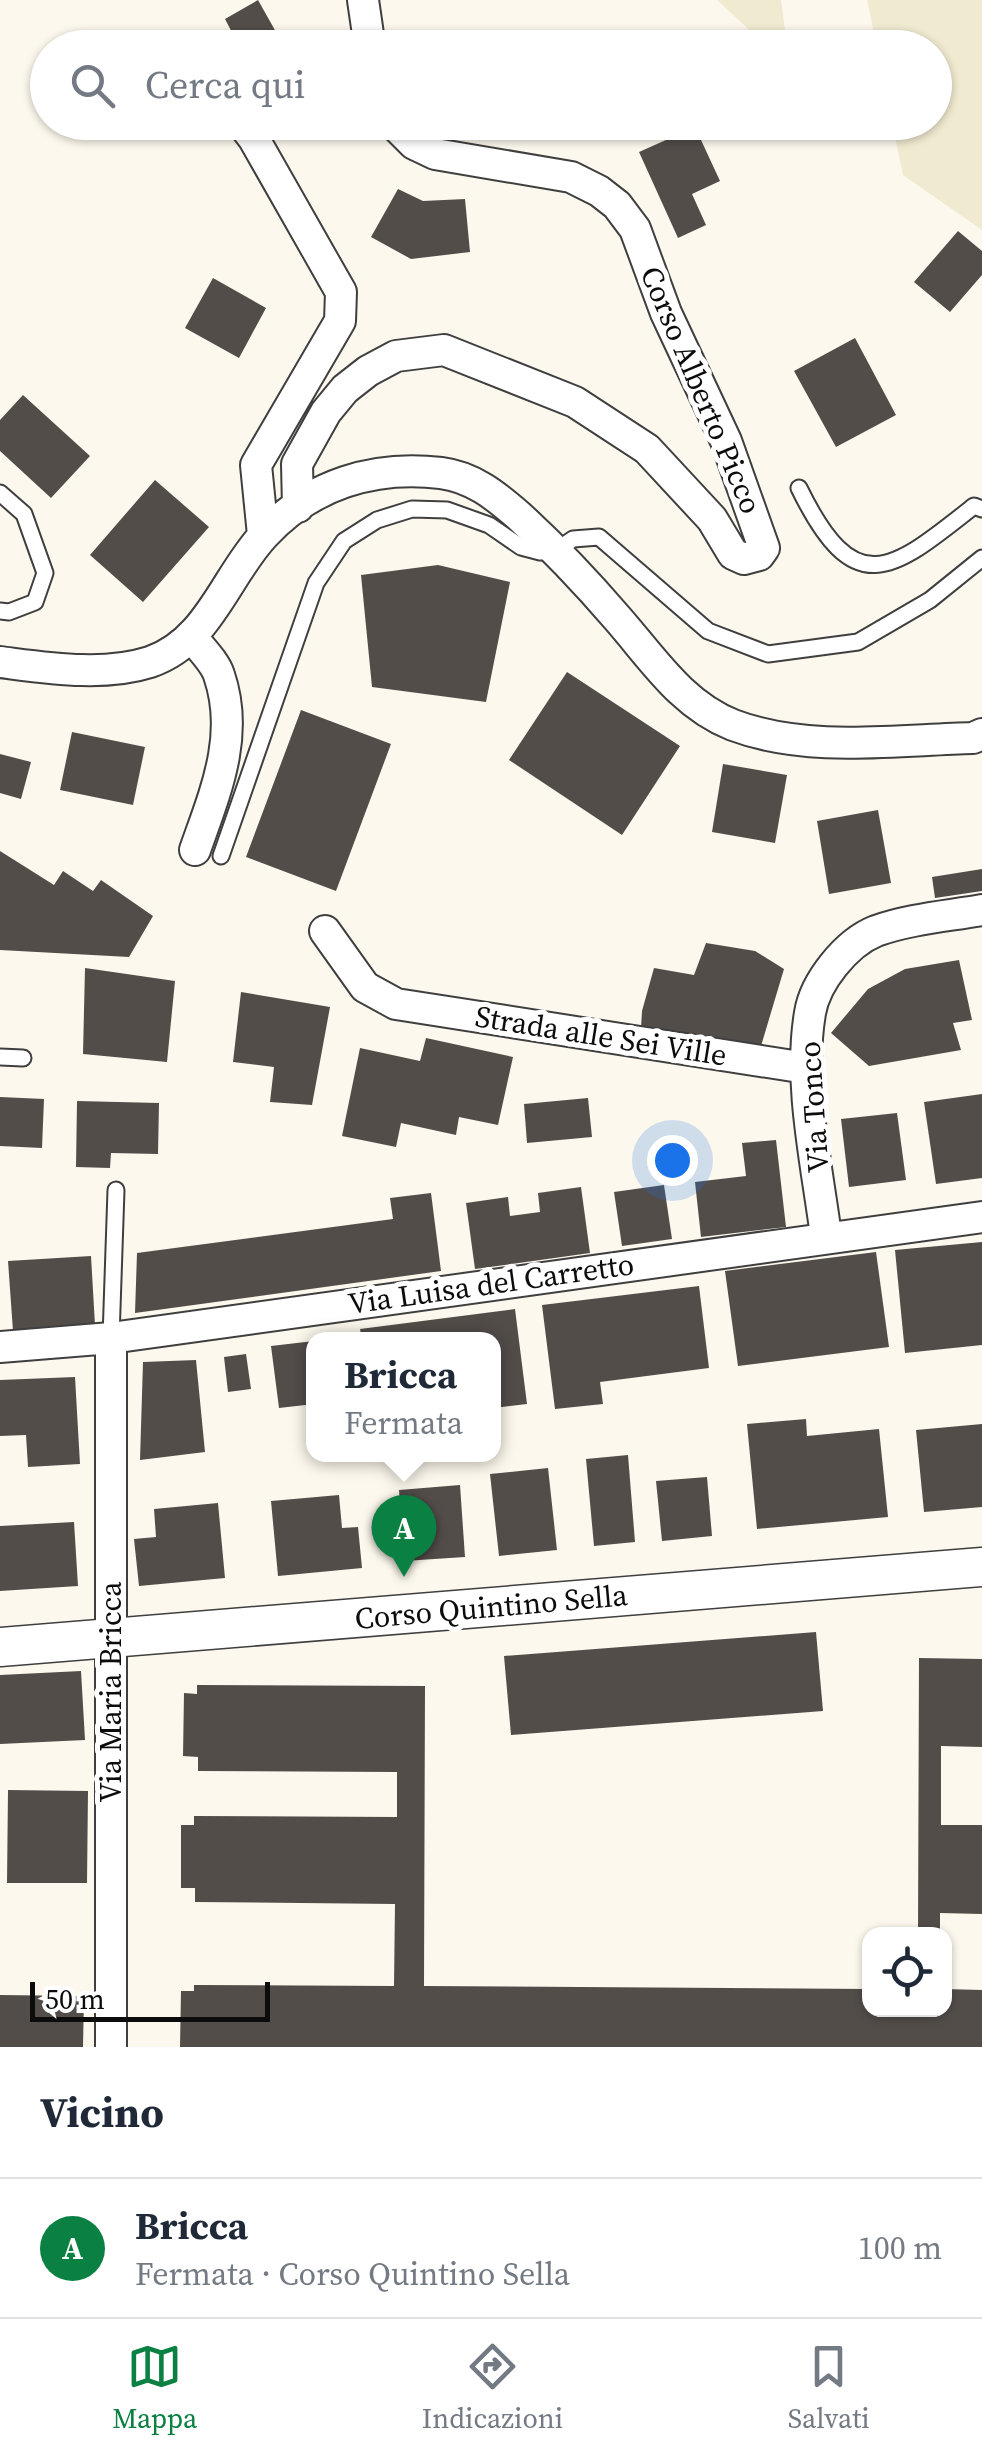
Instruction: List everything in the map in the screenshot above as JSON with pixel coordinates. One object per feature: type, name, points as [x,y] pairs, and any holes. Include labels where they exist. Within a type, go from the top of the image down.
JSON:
[{"type":"street","points":[[363,0],[367,30]]},
{"type":"street","points":[[255,140],[341,292],[340,322],[256,465],[263,536]]},
{"type":"street","name":"Corso Alberto Picco","points":[[298,506],[297,464],[326,412],[345,388],[396,356],[444,350],[575,402],[648,450],[712,519],[733,554],[744,559],[759,555],[764,548],[726,441],[666,312],[635,229],[617,205],[571,177],[435,154],[410,140]]},
{"type":"street","points":[[0,662],[112,670],[152,661],[192,637],[263,536],[298,506],[347,478],[396,470],[446,473],[488,489],[557,550],[686,699],[730,724],[776,739],[858,741],[973,738],[982,734]]},
{"type":"street","points":[[192,637],[219,672],[228,722],[225,762],[208,853]]},
{"type":"street","name":"Via Tonco","points":[[826,1236],[806,1068],[810,1010],[828,972],[850,948],[874,932],[982,910]]},
{"type":"street","name":"Strada alle Sei Ville","points":[[325,931],[365,987],[396,1004],[806,1068]]},
{"type":"street","name":"Via Luisa del Carretto","points":[[0,1347],[111,1338],[982,1216]]},
{"type":"street","name":"Via Maria Bricca","points":[[111,1338],[111,2047]]},
{"type":"street","name":"Corso Quintino Sella","points":[[0,1648],[982,1567]]},
{"type":"lane","points":[[799,488],[830,542],[857,562],[886,566],[912,554],[974,506],[982,509]]},
{"type":"lane","points":[[0,493],[24,514],[45,573],[35,602],[9,612],[0,611]]},
{"type":"lane","points":[[208,853],[316,583],[344,540],[377,520],[412,509],[446,510],[489,525],[521,547],[540,552],[557,550],[573,539],[599,537],[708,631],[768,654],[858,642],[930,600],[982,558]]},
{"type":"lane","points":[[0,1057],[24,1058]]},
{"type":"lane","points":[[111,1338],[116,1190]]},
{"type":"shaded area","points":[[717,0],[781,0],[785,30],[750,30]]},
{"type":"shaded area","points":[[867,0],[982,0],[982,230],[903,175],[896,140],[952,140],[952,30],[873,30]]},
{"type":"building","points":[[258,0],[275,30],[231,30],[225,19]]},
{"type":"building","points":[[666,140],[701,140],[720,181],[692,194],[706,225],[678,238],[639,152]]},
{"type":"building","points":[[398,189],[423,201],[465,199],[470,252],[411,259],[371,237]]},
{"type":"building","points":[[958,231],[982,251],[982,275],[950,312],[914,282]]},
{"type":"building","points":[[213,278],[266,308],[239,358],[185,328]]},
{"type":"building","points":[[855,338],[896,415],[836,447],[794,371]]},
{"type":"building","points":[[23,395],[90,456],[51,498],[0,451],[0,420]]},
{"type":"building","points":[[155,480],[209,527],[143,602],[90,555]]},
{"type":"building","points":[[438,565],[510,582],[486,702],[372,687],[361,575]]},
{"type":"building","points":[[567,672],[680,746],[622,835],[509,760]]},
{"type":"building","points":[[301,710],[391,744],[336,891],[246,857]]},
{"type":"building","points":[[72,732],[145,747],[133,805],[60,790]]},
{"type":"building","points":[[0,754],[31,762],[21,799],[0,793]]},
{"type":"building","points":[[723,764],[787,775],[775,843],[712,832]]},
{"type":"building","points":[[878,810],[891,883],[829,894],[817,821]]},
{"type":"building","points":[[0,851],[54,885],[63,871],[93,891],[101,880],[153,916],[129,957],[0,950]]},
{"type":"building","points":[[982,869],[982,891],[935,898],[932,877]]},
{"type":"building","points":[[706,943],[755,951],[784,969],[761,1046],[641,1028],[654,968],[694,975]]},
{"type":"building","points":[[959,960],[972,1020],[953,1023],[961,1050],[869,1066],[831,1033],[868,989],[905,969]]},
{"type":"building","points":[[85,968],[175,981],[167,1062],[83,1054]]},
{"type":"building","points":[[241,992],[330,1007],[312,1105],[270,1102],[274,1067],[233,1062]]},
{"type":"building","points":[[426,1038],[513,1057],[498,1125],[459,1117],[456,1135],[401,1123],[396,1147],[342,1136],[360,1048],[420,1061]]},
{"type":"building","points":[[982,1094],[982,1178],[936,1184],[924,1102]]},
{"type":"building","points":[[0,1097],[44,1099],[42,1148],[0,1146]]},
{"type":"building","points":[[588,1098],[592,1137],[527,1143],[524,1104]]},
{"type":"building","points":[[77,1101],[159,1103],[158,1154],[111,1153],[110,1168],[76,1167]]},
{"type":"building","points":[[897,1113],[906,1180],[849,1187],[841,1119]]},
{"type":"building","points":[[776,1140],[786,1227],[701,1237],[695,1182],[746,1176],[742,1143]]},
{"type":"building","points":[[664,1185],[672,1239],[622,1246],[614,1192]]},
{"type":"building","points":[[581,1187],[590,1253],[475,1269],[466,1203],[508,1197],[510,1216],[540,1212],[538,1193]]},
{"type":"building","points":[[431,1193],[441,1271],[135,1313],[137,1253],[393,1219],[390,1198]]},
{"type":"building","points":[[982,1242],[982,1345],[905,1353],[895,1250]]},
{"type":"building","points":[[876,1252],[889,1347],[738,1366],[725,1271]]},
{"type":"building","points":[[91,1256],[95,1325],[13,1331],[8,1261]]},
{"type":"building","points":[[699,1286],[709,1368],[600,1382],[603,1404],[555,1409],[542,1305]]},
{"type":"building","points":[[515,1309],[527,1404],[501,1407],[501,1332],[360,1329]]},
{"type":"building","points":[[306,1342],[306,1405],[279,1408],[271,1346]]},
{"type":"building","points":[[246,1354],[251,1389],[228,1392],[224,1357]]},
{"type":"building","points":[[196,1360],[205,1452],[140,1460],[143,1362]]},
{"type":"building","points":[[75,1377],[80,1464],[28,1467],[26,1435],[0,1436],[0,1380]]},
{"type":"building","points":[[806,1419],[807,1436],[879,1429],[888,1517],[757,1529],[747,1424]]},
{"type":"building","points":[[982,1424],[982,1507],[924,1512],[916,1430]]},
{"type":"building","points":[[628,1455],[635,1542],[594,1546],[586,1459]]},
{"type":"building","points":[[548,1468],[557,1550],[499,1556],[490,1474]]},
{"type":"building","points":[[707,1477],[712,1536],[662,1541],[656,1481]]},
{"type":"building","points":[[460,1485],[465,1557],[404,1561],[399,1490]]},
{"type":"building","points":[[339,1495],[342,1528],[358,1527],[362,1568],[278,1576],[271,1501]]},
{"type":"building","points":[[218,1503],[225,1578],[139,1586],[134,1539],[156,1537],[154,1509]]},
{"type":"building","points":[[74,1522],[78,1586],[0,1591],[0,1526]]},
{"type":"building","points":[[816,1632],[823,1711],[511,1735],[504,1656]]},
{"type":"building","points":[[919,1658],[982,1659],[982,1747],[941,1746],[941,1825],[982,1825],[982,1914],[940,1913],[940,1927],[918,1927]]},
{"type":"building","points":[[81,1671],[85,1740],[0,1744],[0,1675]]},
{"type":"building","points":[[197,1685],[425,1686],[424,1986],[862,1989],[862,2017],[952,2017],[952,1989],[982,1990],[982,2047],[180,2047],[181,1991],[194,1991],[194,1985],[394,1986],[395,1904],[195,1902],[195,1888],[181,1888],[181,1825],[194,1825],[194,1816],[397,1817],[397,1772],[198,1771],[198,1757],[183,1756],[184,1693],[197,1694]]},
{"type":"building","points":[[8,1790],[88,1791],[87,1883],[7,1883]]},
{"type":"building","points":[[0,1995],[84,1996],[83,2047],[0,2047]]},
{"type":"place","name":"Bricca","points":[[404,1577]]}]
